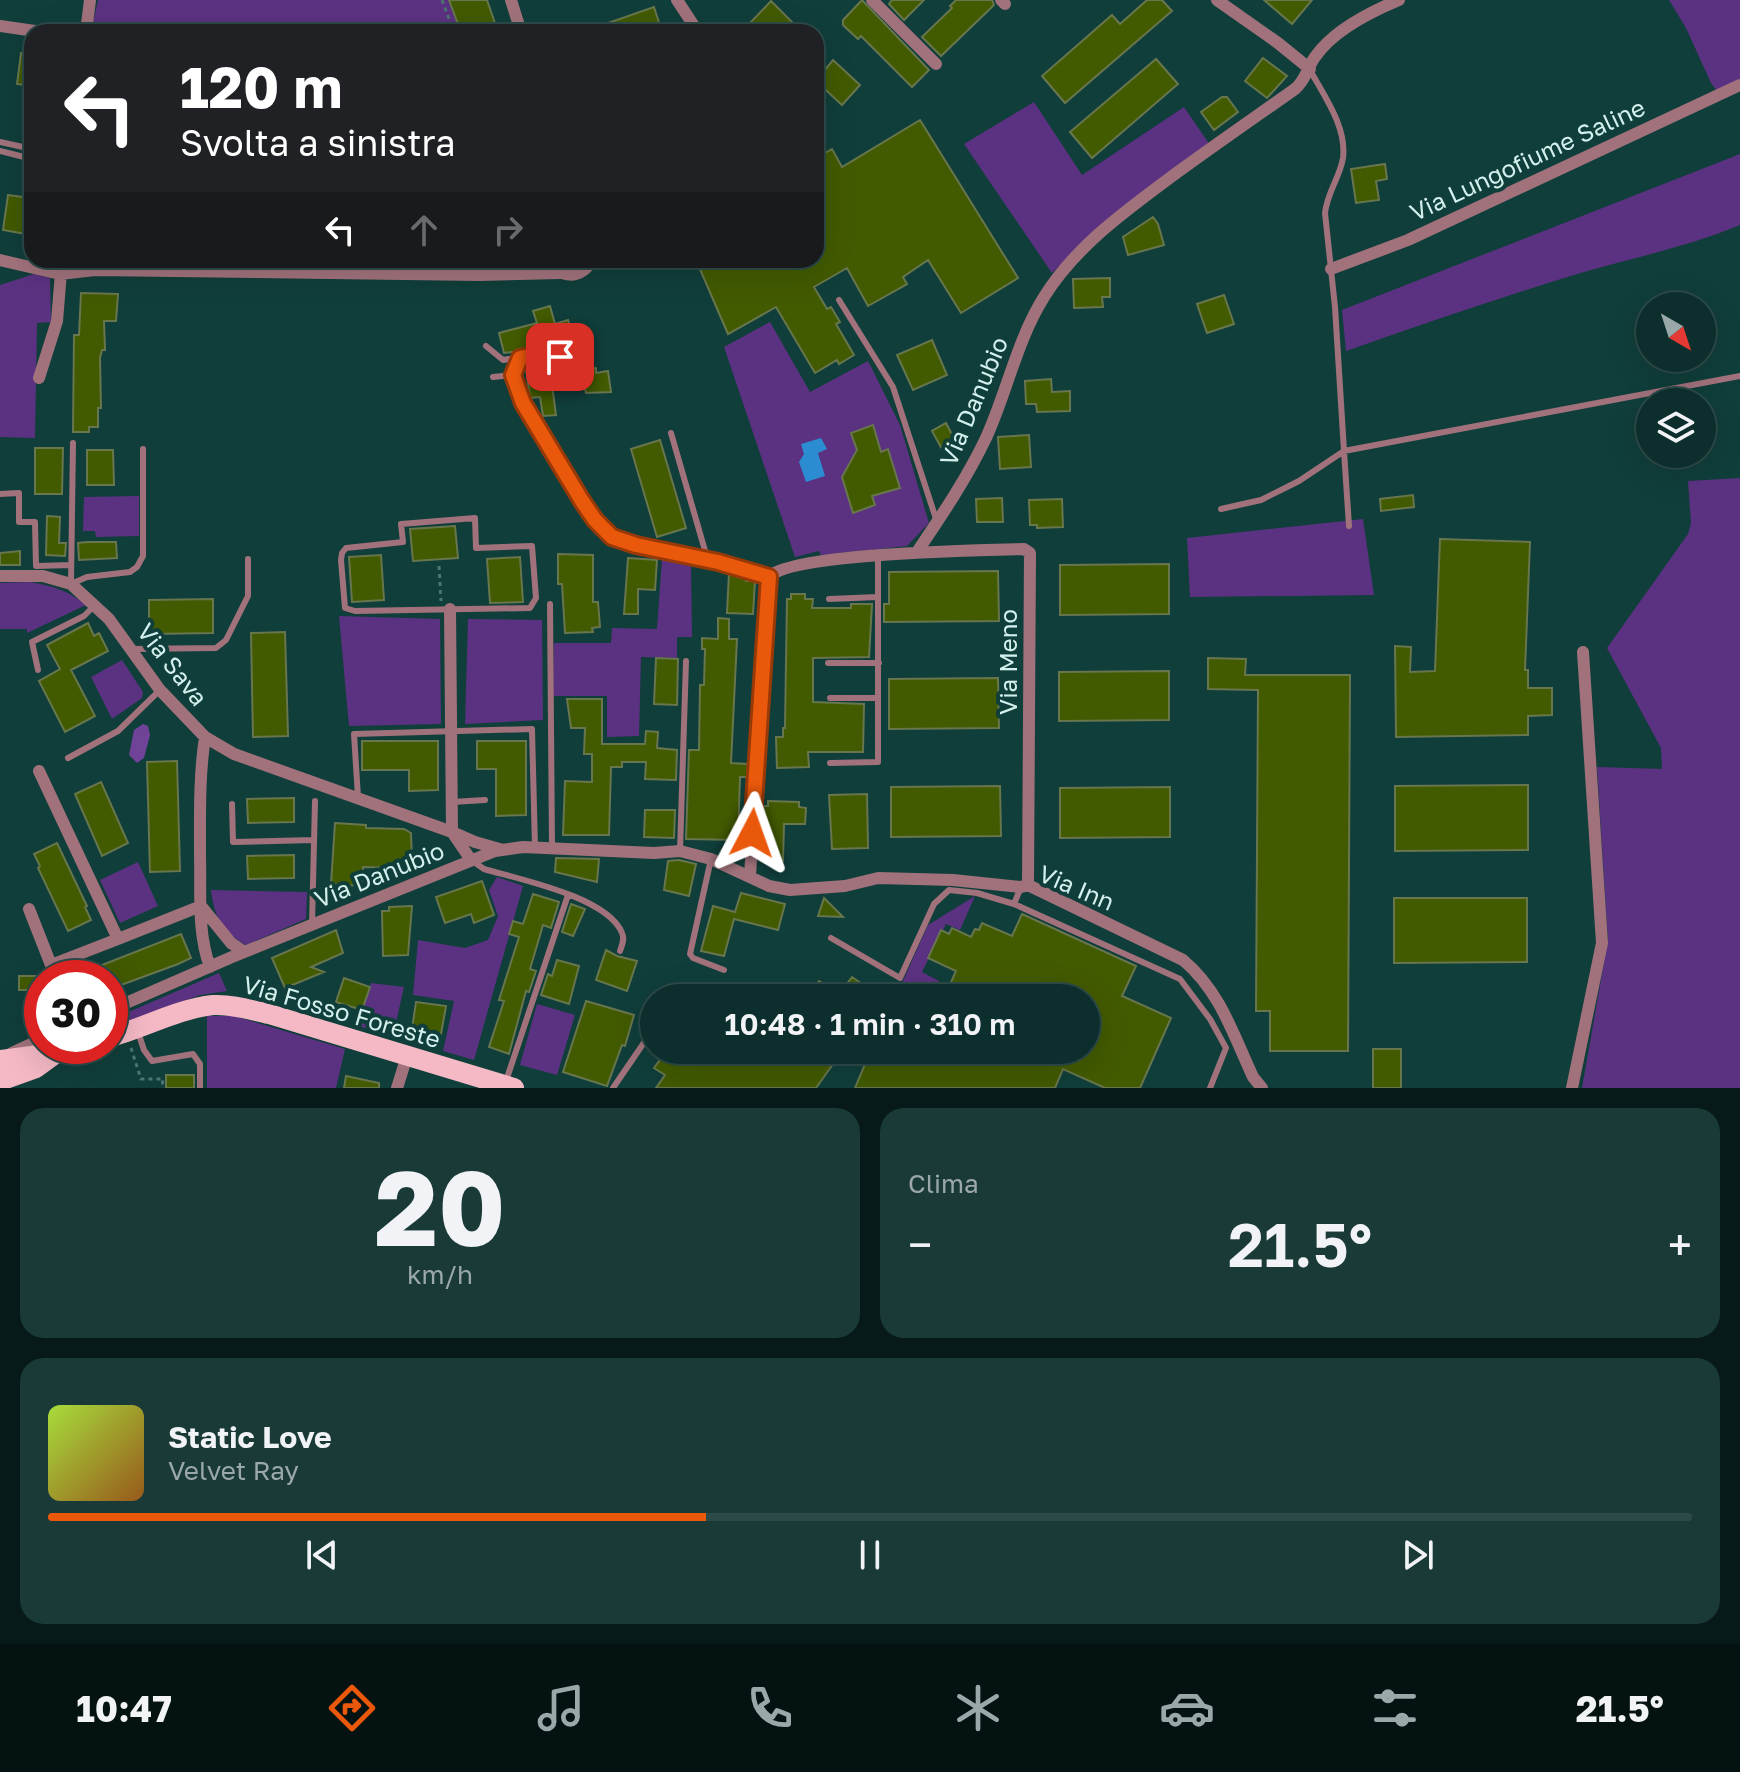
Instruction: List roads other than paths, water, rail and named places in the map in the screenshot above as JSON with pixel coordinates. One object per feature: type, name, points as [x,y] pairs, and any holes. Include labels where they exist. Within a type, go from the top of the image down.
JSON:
[{"type":"main road","name":"Via Fosso Foreste","points":[[128,1031],[196,1008],[232,1006],[269,1014],[509,1087]]},
{"type":"main road","points":[[0,1059],[24,1053]]},
{"type":"main road","points":[[0,1081],[36,1068],[39,1064]]},
{"type":"street","points":[[87,24],[90,0]]},
{"type":"street","points":[[511,0],[518,24]]},
{"type":"street","points":[[677,0],[693,24]]},
{"type":"street","points":[[872,0],[936,64]]},
{"type":"street","points":[[1217,0],[1310,69]]},
{"type":"street","name":"Via Danubio","points":[[917,552],[958,490],[986,437],[1042,299],[1062,271],[1092,240],[1137,202],[1295,89],[1303,82],[1315,57],[1364,15],[1399,0]]},
{"type":"street","points":[[0,26],[24,29]]},
{"type":"street","name":"Via Lungofiume Saline","points":[[1331,269],[1408,240],[1740,85]]},
{"type":"street","points":[[0,260],[24,266]]},
{"type":"street","points":[[34,268],[60,274],[95,270],[577,275],[586,268]]},
{"type":"street","points":[[39,378],[55,331],[61,268]]},
{"type":"street","points":[[513,274],[525,268]]},
{"type":"street","points":[[553,268],[561,273]]},
{"type":"street","name":"Via Meno","points":[[917,552],[1024,549],[1030,553],[1025,886]]},
{"type":"street","points":[[750,876],[769,577],[774,572],[812,564],[917,552]]},
{"type":"street","name":"Via Sava","points":[[0,576],[43,576],[71,584],[95,605],[133,649],[160,690],[205,737],[200,765],[201,906],[202,942],[210,967]]},
{"type":"street","points":[[445,609],[452,832],[471,860]]},
{"type":"street","points":[[1572,1088],[1602,943],[1583,652]]},
{"type":"street","points":[[205,737],[234,754],[504,850]]},
{"type":"street","points":[[39,771],[118,939]]},
{"type":"street","name":"Via Danubio","points":[[128,1002],[471,860],[504,850],[680,851],[711,859],[750,876]]},
{"type":"street","name":"Via Inn","points":[[750,876],[769,886],[790,890],[845,886],[878,878],[971,887],[1025,886],[1183,960],[1214,991],[1260,1087]]},
{"type":"street","points":[[29,909],[51,965],[201,906],[231,943],[244,952]]},
{"type":"street","points":[[397,1088],[407,1056]]},
{"type":"lane","points":[[1310,69],[1332,110],[1342,138],[1343,160],[1326,200],[1325,213],[1349,526]]},
{"type":"lane","points":[[0,142],[24,147]]},
{"type":"lane","points":[[0,151],[24,157]]},
{"type":"lane","points":[[839,300],[893,387],[937,522]]},
{"type":"lane","points":[[486,346],[503,360],[534,355],[560,357]]},
{"type":"lane","points":[[520,358],[513,375],[523,403],[595,520],[612,537],[769,577]]},
{"type":"lane","points":[[493,377],[513,375]]},
{"type":"lane","points":[[1221,509],[1261,500],[1299,481],[1344,451],[1740,376]]},
{"type":"lane","points":[[671,433],[708,561]]},
{"type":"lane","points":[[73,443],[71,584],[87,577],[130,572],[143,556],[143,449]]},
{"type":"lane","points":[[0,494],[19,493],[19,522],[35,522],[36,566],[71,565]]},
{"type":"lane","points":[[475,518],[476,548],[532,546],[536,598],[530,608],[445,609],[348,611],[345,608],[342,553],[346,548],[403,542],[401,524],[475,518]]},
{"type":"lane","points":[[830,763],[878,762],[878,556]]},
{"type":"lane","points":[[133,649],[216,648],[226,640],[248,596],[248,559]]},
{"type":"lane","points":[[829,599],[878,597]]},
{"type":"lane","points":[[550,604],[552,848]]},
{"type":"lane","points":[[38,670],[32,642],[84,616],[95,605]]},
{"type":"lane","points":[[680,851],[686,661]]},
{"type":"lane","points":[[828,663],[879,663]]},
{"type":"lane","points":[[68,758],[118,731],[160,690]]},
{"type":"lane","points":[[830,698],[878,698]]},
{"type":"lane","points":[[358,799],[354,734],[532,729],[535,848]]},
{"type":"lane","points":[[452,802],[485,800]]},
{"type":"lane","points":[[312,925],[315,801]]},
{"type":"lane","points":[[232,804],[233,842],[314,840]]},
{"type":"lane","points":[[711,859],[690,954],[724,970]]},
{"type":"lane","points":[[471,860],[484,869],[568,895],[610,917],[622,932],[620,951]]},
{"type":"lane","points":[[1014,904],[1025,886]]},
{"type":"lane","points":[[831,938],[900,978],[934,904],[949,890],[971,887],[1014,904],[1180,979],[1226,1048],[1210,1088]]},
{"type":"lane","points":[[509,1087],[568,895]]},
{"type":"lane","points":[[1195,1000],[1205,980]]},
{"type":"lane","points":[[137,1028],[144,1050],[152,1061],[193,1054],[200,1064],[200,1088]]},
{"type":"lane","points":[[613,1088],[640,1048]]},
{"type":"water","points":[[821,438],[827,449],[818,453],[825,476],[806,482],[799,462],[804,454],[801,444]]}]
